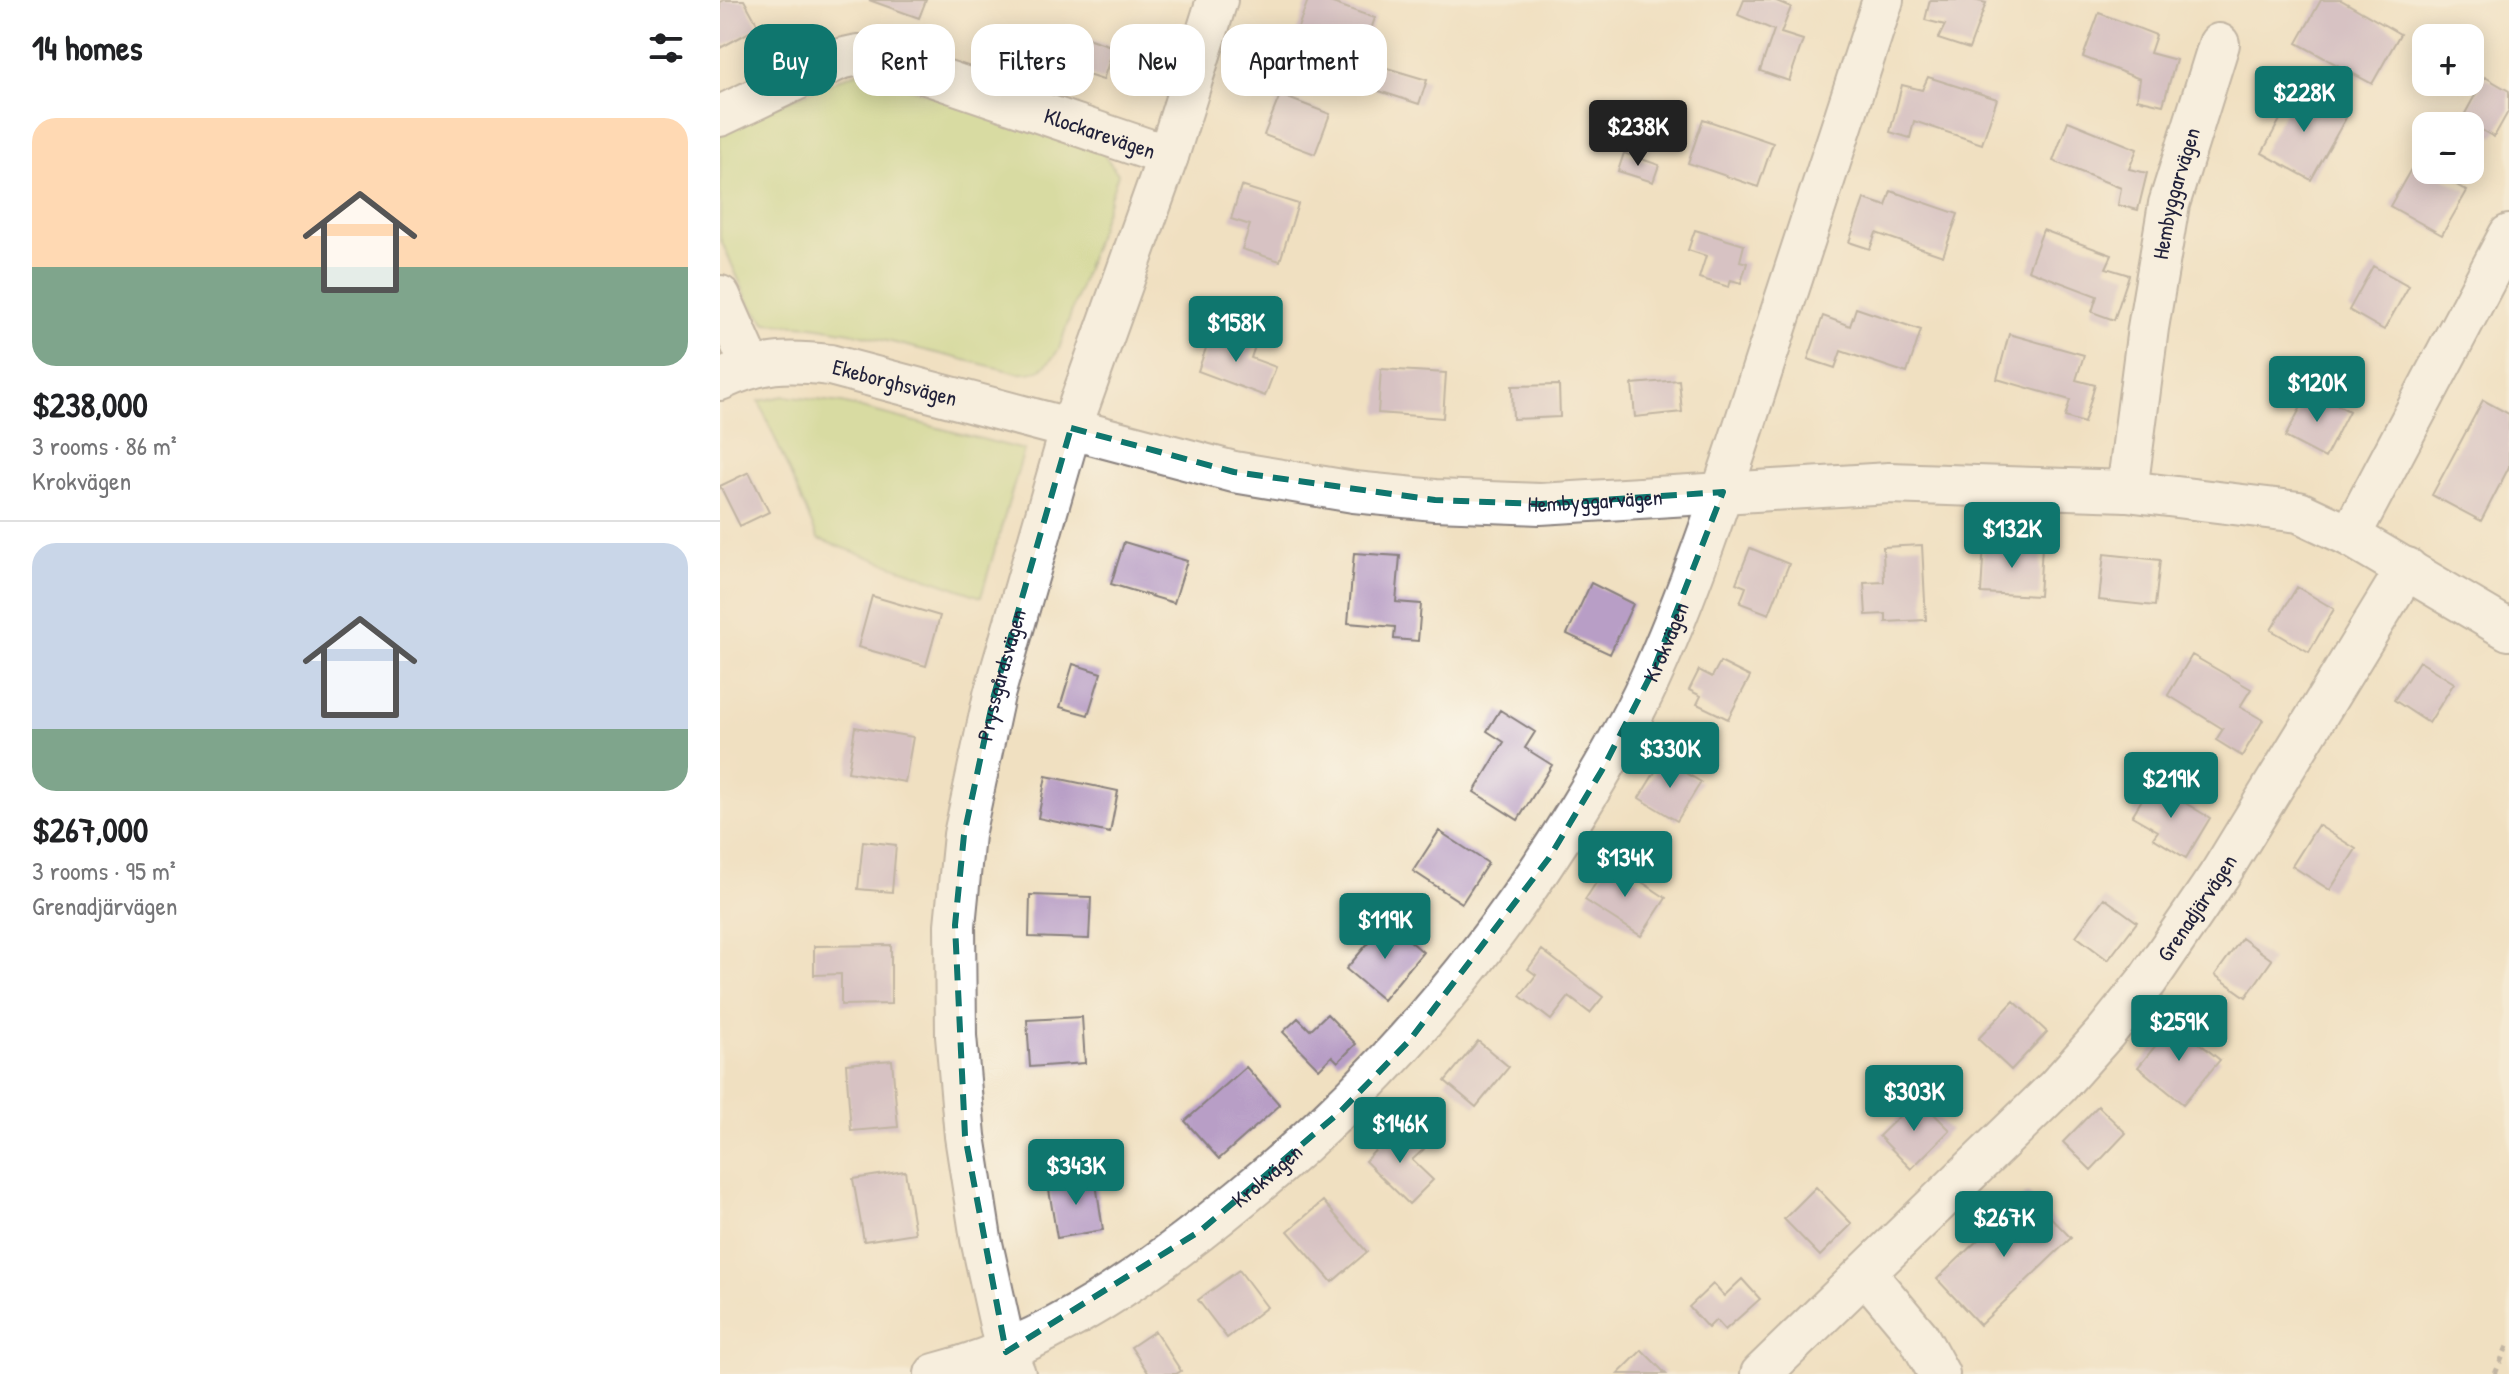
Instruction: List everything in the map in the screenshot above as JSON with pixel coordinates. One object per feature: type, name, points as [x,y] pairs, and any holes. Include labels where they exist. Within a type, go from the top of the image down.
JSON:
[{"type":"street","name":"Pryssgårdsvägen","points":[[1010,1363],[981,1239],[965,1136],[956,1036],[955,925],[964,835],[994,695],[1071,428],[1168,156],[1217,0]]},
{"type":"street","name":"Krokvägen","points":[[935,1374],[975,1364],[1010,1363],[1041,1335],[1132,1279],[1200,1231],[1288,1159],[1340,1112],[1409,1041],[1549,858],[1602,770],[1653,671],[1723,492],[1883,0]]},
{"type":"street","name":"Hembyggarvägen","points":[[2127,491],[2148,328],[2169,204],[2219,44]]},
{"type":"street","name":"Klockarevägen","points":[[720,116],[840,59],[873,56],[1168,156]]},
{"type":"street","points":[[2350,536],[2509,235]]},
{"type":"street","points":[[720,296],[736,373]]},
{"type":"street","name":"Ekeborghsvägen","points":[[736,373],[794,361],[830,365],[1071,428]]},
{"type":"street","name":"Hembyggarvägen","points":[[1071,428],[1234,472],[1354,492],[1435,500],[1540,504],[1889,483],[2127,491],[2299,512],[2407,568],[2509,630]]},
{"type":"street","name":"Grenadjärvägen","points":[[1761,1374],[2057,1087],[2147,981],[2220,874],[2407,568]]},
{"type":"street","points":[[1866,1274],[1918,1336],[1939,1374]]},
{"type":"path","points":[[2495,1374],[2509,1342]]},
{"type":"highlighted area","points":[[1071,428],[1234,472],[1435,500],[1540,504],[1723,492],[1653,671],[1602,770],[1549,858],[1409,1041],[1340,1112],[1200,1231],[1006,1352],[965,1136],[955,925],[964,835],[994,695]]},
{"type":"green space","points":[[853,74],[853,96],[935,96],[1098,146],[1118,174],[1059,349],[1043,368],[1018,373],[850,332],[766,323],[749,303],[720,238],[720,129],[799,96],[837,96],[837,80]]},
{"type":"green space","points":[[784,396],[842,403],[1024,450],[981,597],[818,539],[759,401]]},
{"type":"building","points":[[744,0],[757,24],[744,24],[744,35],[720,48],[720,2]]},
{"type":"building","points":[[869,0],[926,0],[919,18]]},
{"type":"building","points":[[1308,0],[1324,0],[1375,18],[1373,24],[1299,24]]},
{"type":"building","points":[[1744,0],[1774,0],[1791,7],[1781,33],[1803,40],[1789,81],[1760,71],[1774,30],[1738,15]]},
{"type":"building","points":[[1930,0],[1986,3],[1969,49],[1938,39],[1945,25],[1925,20]]},
{"type":"building","points":[[2321,0],[2341,0],[2400,34],[2372,84],[2297,43]]},
{"type":"building","points":[[2099,13],[2156,35],[2150,53],[2176,60],[2163,105],[2137,99],[2140,79],[2083,57]]},
{"type":"building","points":[[1094,40],[1110,46],[1110,59],[1103,80],[1094,77]]},
{"type":"building","points":[[1387,68],[1427,80],[1419,104],[1387,94]]},
{"type":"building","points":[[1928,77],[1997,99],[1982,144],[1914,121],[1910,138],[1890,132],[1902,85],[1922,90]]},
{"type":"building","points":[[2484,79],[2509,91],[2509,110],[2494,137],[2484,131],[2484,112],[2466,112],[2475,96],[2484,96]]},
{"type":"building","points":[[2297,88],[2347,116],[2311,180],[2262,153]]},
{"type":"building","points":[[1280,96],[1330,114],[1315,154],[1264,135]]},
{"type":"building","points":[[1703,119],[1773,143],[1758,187],[1688,163]]},
{"type":"building","points":[[2068,121],[2137,149],[2129,169],[2147,173],[2138,210],[2118,205],[2121,188],[2053,161]]},
{"type":"building","points":[[1624,153],[1659,165],[1653,182],[1618,171]]},
{"type":"building","points":[[2412,167],[2412,184],[2454,184],[2467,191],[2442,235],[2390,206]]},
{"type":"building","points":[[1241,186],[1298,204],[1280,261],[1242,249],[1250,225],[1231,219]]},
{"type":"building","points":[[1891,191],[1958,214],[1943,256],[1876,233],[1870,249],[1849,242],[1864,199],[1886,206]]},
{"type":"building","points":[[1695,230],[1744,245],[1740,261],[1747,263],[1741,283],[1731,280],[1729,287],[1699,278],[1706,256],[1688,250]]},
{"type":"building","points":[[2043,230],[2112,255],[2106,268],[2129,275],[2114,320],[2092,312],[2097,296],[2028,270]]},
{"type":"building","points":[[2373,266],[2409,286],[2384,330],[2349,310]]},
{"type":"building","points":[[1856,308],[1921,330],[1907,373],[1841,351],[1835,368],[1808,359],[1823,316],[1850,326]]},
{"type":"building","points":[[1212,331],[1255,346],[1251,358],[1276,367],[1265,396],[1198,371]]},
{"type":"building","points":[[2009,334],[2084,355],[2076,380],[2095,385],[2084,423],[2065,417],[2070,400],[1997,379]]},
{"type":"building","points":[[1381,369],[1446,373],[1443,418],[1378,413]]},
{"type":"building","points":[[1679,380],[1682,412],[1635,417],[1632,384]]},
{"type":"building","points":[[1559,385],[1560,417],[1513,419],[1512,386]]},
{"type":"building","points":[[2310,390],[2349,411],[2325,458],[2285,437]]},
{"type":"building","points":[[2483,400],[2509,414],[2509,467],[2481,521],[2432,495]]},
{"type":"building","points":[[749,472],[769,512],[740,526],[720,486]]},
{"type":"building","points":[[1124,542],[1187,561],[1174,603],[1111,584]]},
{"type":"building","points":[[1984,543],[2042,546],[2039,596],[1981,593]]},
{"type":"building","points":[[1922,545],[1926,620],[1886,622],[1886,614],[1866,615],[1864,583],[1884,582],[1883,547]]},
{"type":"building","points":[[1750,548],[1789,564],[1769,614],[1740,603],[1746,587],[1736,583]]},
{"type":"building","points":[[1354,553],[1400,556],[1396,602],[1421,604],[1418,641],[1394,639],[1395,627],[1348,623]]},
{"type":"building","points":[[2104,554],[2160,560],[2155,606],[2099,600]]},
{"type":"building","points":[[1591,583],[1633,604],[1610,654],[1567,634]]},
{"type":"building","points":[[2297,587],[2334,609],[2309,652],[2271,630]]},
{"type":"building","points":[[872,596],[940,616],[926,666],[858,647]]},
{"type":"building","points":[[2192,655],[2251,689],[2240,707],[2263,720],[2242,756],[2216,740],[2223,729],[2168,695]]},
{"type":"building","points":[[2419,661],[2454,683],[2429,723],[2394,700]]},
{"type":"building","points":[[1720,662],[1750,677],[1728,719],[1697,704],[1701,696],[1689,690],[1699,670],[1712,677]]},
{"type":"building","points":[[1073,664],[1101,673],[1088,715],[1060,707]]},
{"type":"building","points":[[1500,710],[1535,732],[1525,748],[1552,765],[1518,820],[1474,792],[1504,742],[1487,731]]},
{"type":"building","points":[[855,727],[913,737],[905,782],[848,772]]},
{"type":"building","points":[[1663,759],[1701,782],[1677,821],[1639,798]]},
{"type":"building","points":[[1046,776],[1118,791],[1110,833],[1038,818]]},
{"type":"building","points":[[2152,783],[2210,818],[2186,858],[2153,838],[2158,831],[2132,816]]},
{"type":"building","points":[[2318,825],[2356,849],[2330,890],[2292,866]]},
{"type":"building","points":[[1439,831],[1488,863],[1462,903],[1413,871]]},
{"type":"building","points":[[863,841],[896,845],[892,892],[858,889]]},
{"type":"building","points":[[1610,861],[1666,898],[1641,936],[1585,900]]},
{"type":"building","points":[[1030,895],[1091,897],[1089,939],[1029,937]]},
{"type":"building","points":[[2104,898],[2137,922],[2108,960],[2076,936]]},
{"type":"building","points":[[1387,921],[1423,952],[1383,1000],[1346,969]]},
{"type":"building","points":[[2242,938],[2272,960],[2246,997],[2215,975]]},
{"type":"building","points":[[891,945],[891,1004],[841,1005],[841,974],[814,975],[814,946]]},
{"type":"building","points":[[1542,950],[1603,997],[1590,1013],[1569,997],[1551,1020],[1520,996],[1536,975],[1528,969]]},
{"type":"building","points":[[2014,1001],[2047,1032],[2011,1070],[1978,1039]]},
{"type":"building","points":[[1327,1014],[1356,1044],[1338,1062],[1332,1056],[1319,1069],[1283,1032],[1298,1018],[1310,1030]]},
{"type":"building","points":[[1082,1017],[1085,1063],[1030,1067],[1027,1020]]},
{"type":"building","points":[[2174,1023],[2220,1060],[2183,1104],[2138,1067]]},
{"type":"building","points":[[1478,1041],[1509,1067],[1476,1107],[1445,1081]]},
{"type":"building","points":[[892,1060],[898,1127],[851,1131],[846,1064]]},
{"type":"building","points":[[1246,1067],[1280,1105],[1219,1159],[1185,1121]]},
{"type":"building","points":[[1918,1098],[1950,1130],[1911,1169],[1879,1136]]},
{"type":"building","points":[[2098,1106],[2126,1133],[2091,1170],[2063,1142]]},
{"type":"building","points":[[1400,1125],[1424,1149],[1412,1160],[1433,1180],[1409,1204],[1365,1161]]},
{"type":"building","points":[[905,1171],[915,1233],[864,1241],[853,1179]]},
{"type":"building","points":[[1095,1177],[1103,1230],[1057,1238],[1048,1184]]},
{"type":"building","points":[[1816,1187],[1852,1224],[1820,1256],[1784,1219]]},
{"type":"building","points":[[2027,1193],[2071,1238],[1980,1325],[1937,1279]]},
{"type":"building","points":[[1323,1201],[1367,1252],[1332,1282],[1288,1231]]},
{"type":"building","points":[[1239,1270],[1267,1307],[1227,1338],[1198,1300]]},
{"type":"building","points":[[1742,1279],[1760,1299],[1725,1330],[1716,1320],[1708,1328],[1689,1307],[1713,1284],[1724,1296]]},
{"type":"building","points":[[1155,1331],[1181,1371],[1176,1374],[1149,1374],[1131,1347]]},
{"type":"building","points":[[1642,1350],[1666,1374],[1618,1374]]}]
